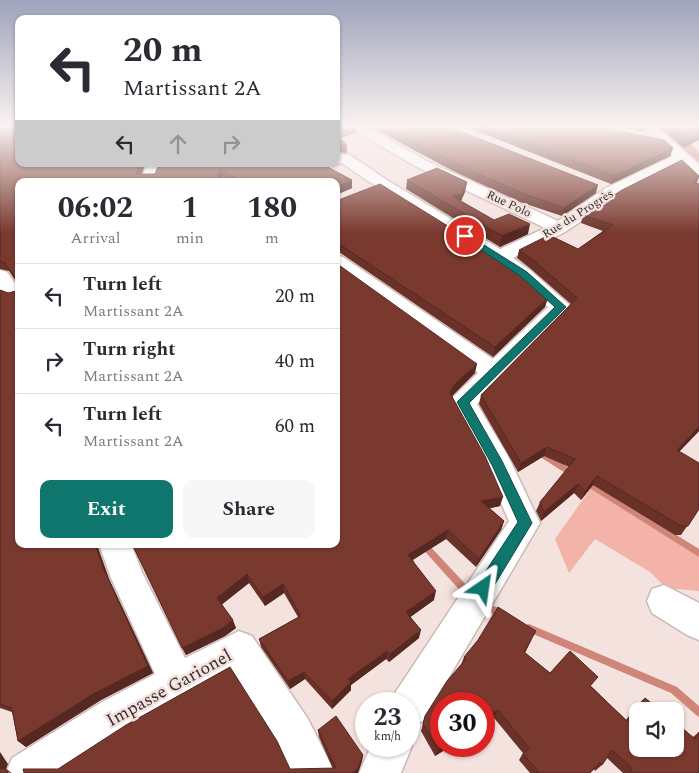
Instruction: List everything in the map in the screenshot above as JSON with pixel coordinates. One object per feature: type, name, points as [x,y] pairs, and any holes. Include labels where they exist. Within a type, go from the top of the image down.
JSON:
[{"type":"street","points":[[348,161],[372,187],[499,257],[524,274],[561,307],[463,402],[498,464],[525,523],[418,692]]},
{"type":"street","name":"Rue Polo","points":[[417,161],[559,228]]},
{"type":"street","name":"Rue du Progrès","points":[[499,257],[559,228],[612,192],[676,161]]},
{"type":"street","points":[[688,161],[699,172]]},
{"type":"street","points":[[594,185],[612,192]]},
{"type":"street","points":[[342,265],[494,372]]},
{"type":"street","points":[[0,276],[10,296]]},
{"type":"street","points":[[117,548],[128,578],[178,683]]},
{"type":"street","points":[[664,602],[699,623]]},
{"type":"street","name":"Impasse Garionel","points":[[27,773],[116,716],[240,649],[294,733],[314,773]]},
{"type":"street","points":[[380,773],[387,757]]},
{"type":"shaded area","points":[[591,484],[699,549],[699,591],[666,588],[650,572],[595,539],[569,573],[555,539],[591,488]]},
{"type":"building","points":[[0,161],[15,161],[15,167],[139,167],[136,174],[155,174],[158,167],[328,167],[352,180],[340,185],[340,178],[236,178],[221,169],[217,175],[220,178],[15,178],[15,277],[4,262],[0,261]]},
{"type":"building","points":[[450,161],[537,161],[598,185],[564,208],[522,193]]},
{"type":"building","points":[[575,161],[645,161],[614,176]]},
{"type":"building","points":[[680,161],[683,161],[699,176],[694,182],[699,184],[699,427],[677,450],[699,463],[699,509],[688,526],[681,526],[597,476],[585,491],[578,484],[544,512],[540,502],[575,459],[547,447],[521,463],[481,395],[577,298],[519,250],[549,235],[578,249],[613,225],[583,215],[622,190]]},
{"type":"building","points":[[437,168],[467,182],[462,194],[452,196],[494,220],[509,214],[530,224],[502,236],[407,180]]},
{"type":"building","points":[[380,184],[517,270],[548,298],[495,347],[340,245],[340,199]]},
{"type":"building","points":[[340,266],[477,364],[454,385],[450,393],[485,456],[503,497],[481,501],[504,521],[479,559],[448,530],[408,555],[436,591],[406,612],[421,630],[390,654],[387,651],[348,679],[351,682],[332,701],[304,672],[288,681],[259,639],[301,616],[283,584],[263,597],[247,574],[217,598],[233,620],[223,628],[182,648],[134,548],[340,548]]},
{"type":"building","points":[[0,290],[8,293],[15,291],[15,548],[96,548],[104,570],[148,666],[95,693],[18,741],[12,708],[0,704]]},
{"type":"building","points":[[498,607],[536,631],[524,652],[550,673],[570,651],[598,677],[590,686],[627,721],[629,718],[629,757],[684,757],[684,730],[695,739],[699,732],[699,773],[632,773],[630,766],[612,750],[602,765],[600,762],[590,773],[535,773],[539,772],[523,754],[529,748],[498,710],[495,712],[495,692],[440,692],[478,640]]},
{"type":"building","points":[[230,667],[277,741],[290,769],[336,768],[318,730],[336,716],[355,743],[355,757],[362,757],[358,768],[352,773],[24,773],[23,769],[58,769],[126,725]]},
{"type":"building","points":[[645,698],[650,702],[642,702]]},
{"type":"building","points":[[430,708],[430,736],[423,724]]},
{"type":"building","points":[[0,768],[6,769],[8,773],[0,773]]},
{"type":"waterway","points":[[693,161],[699,168]]},
{"type":"waterway","points":[[221,167],[224,178]]},
{"type":"waterway","points":[[539,453],[573,474]]},
{"type":"waterway","points":[[586,482],[699,553]]},
{"type":"waterway","points":[[423,544],[468,593]]},
{"type":"waterway","points":[[489,608],[502,614]]},
{"type":"waterway","points":[[529,628],[674,690],[699,712]]},
{"type":"route","points":[[465,236],[524,274],[561,307],[463,402],[498,464],[525,523],[483,588]]}]
